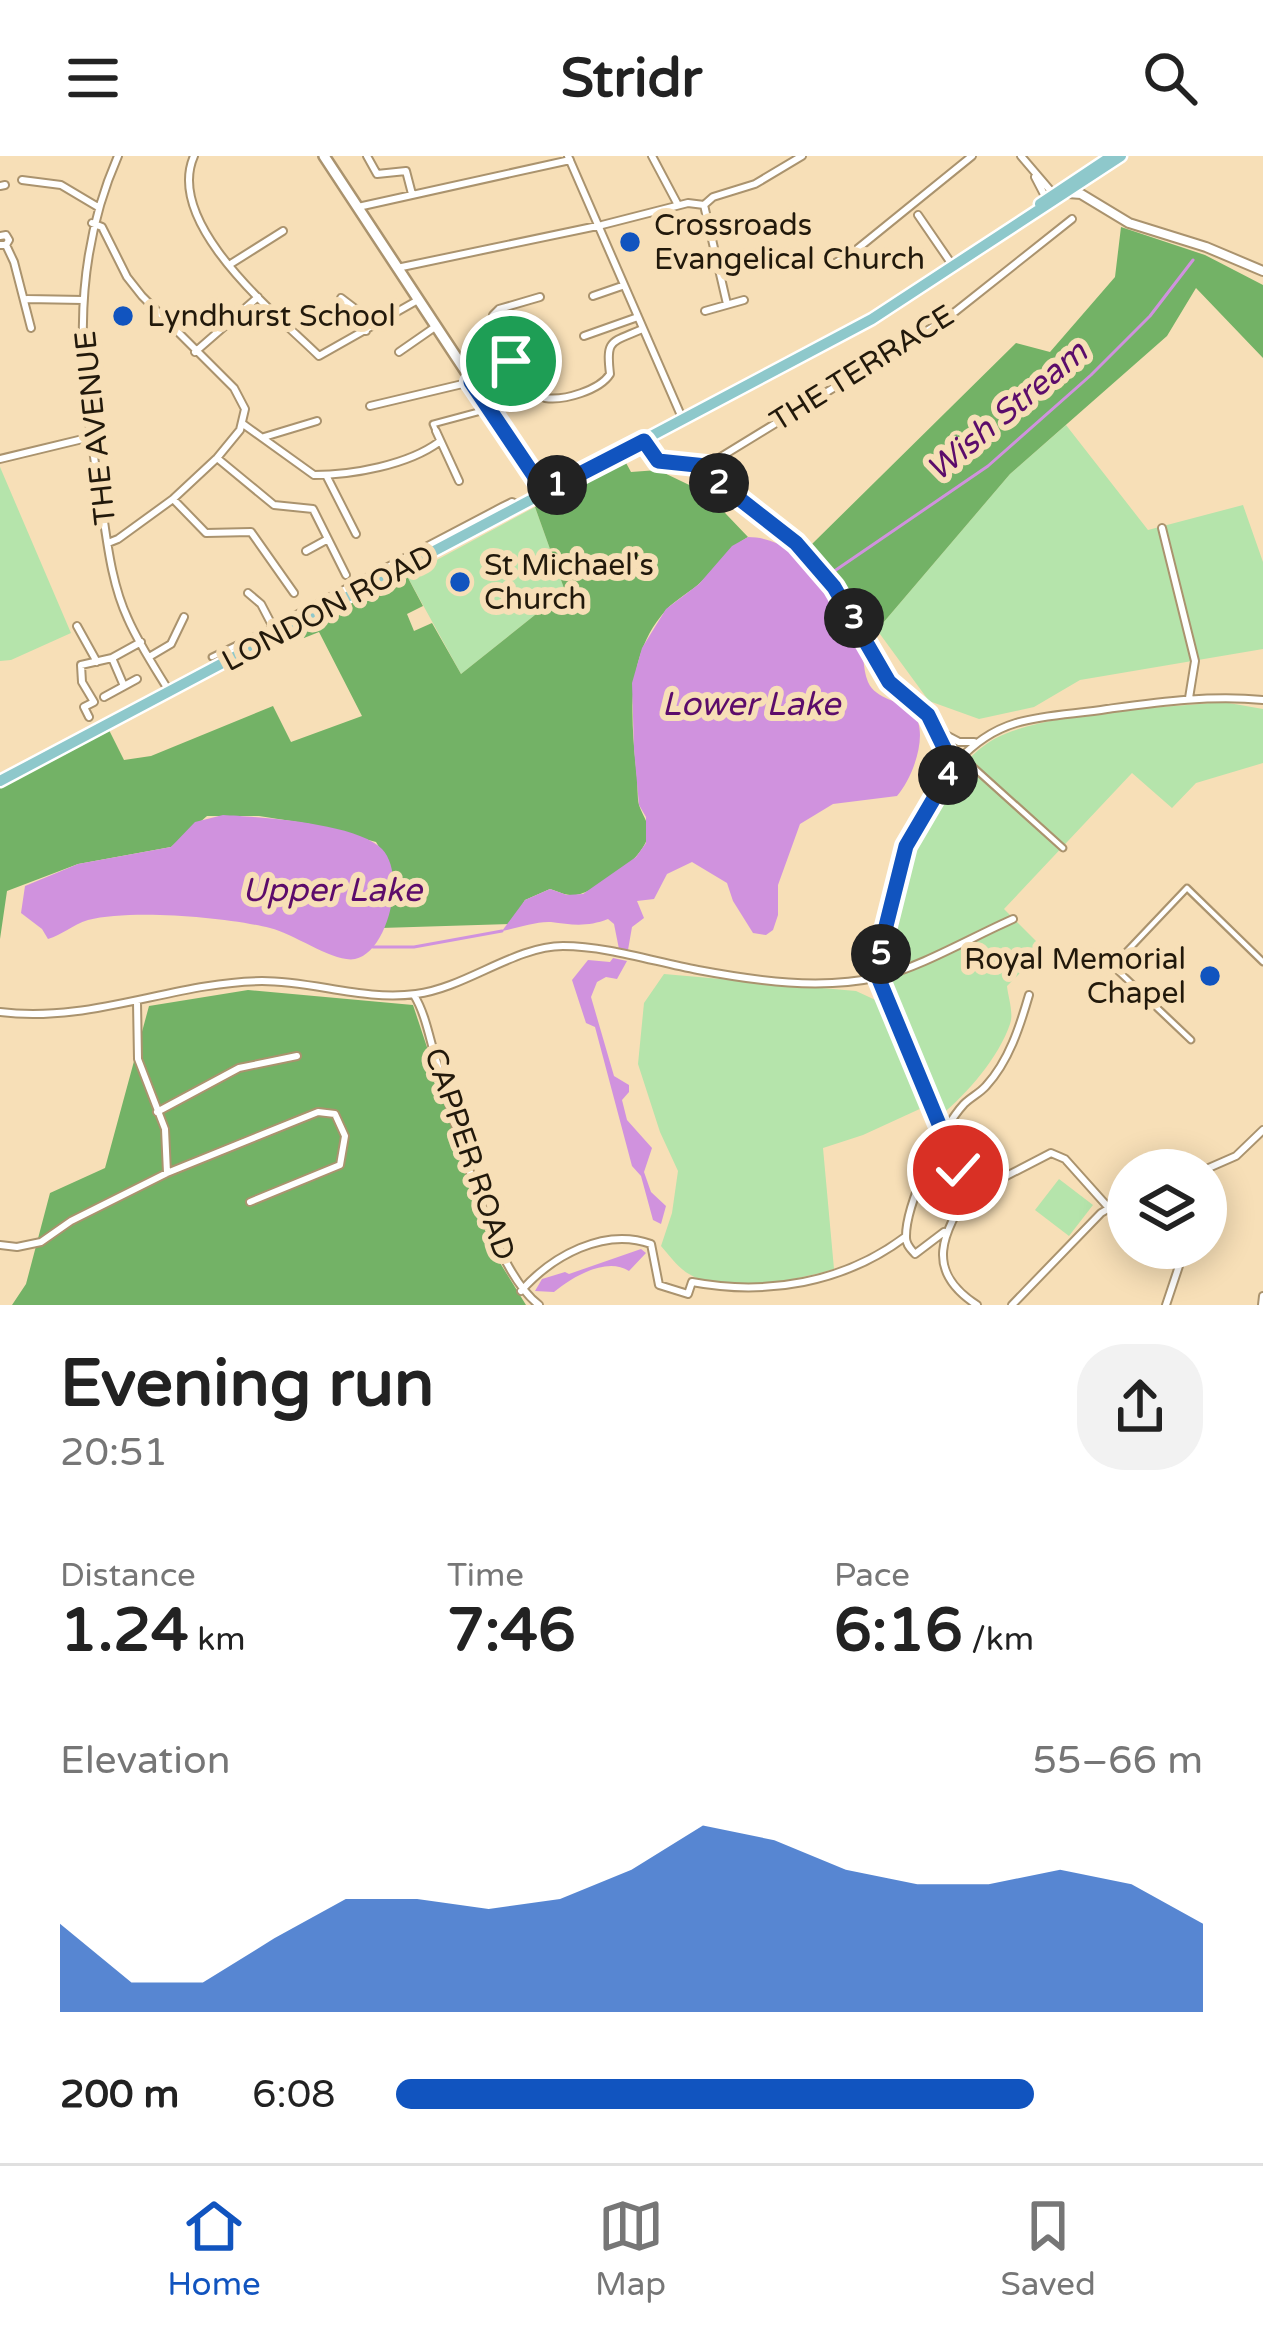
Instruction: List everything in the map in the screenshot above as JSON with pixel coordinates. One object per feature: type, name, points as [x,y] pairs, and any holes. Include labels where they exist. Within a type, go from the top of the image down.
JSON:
[{"type":"main road","points":[[324,156],[545,492]]},
{"type":"main road","name":"LONDON ROAD","points":[[0,781],[271,631],[886,312],[1116,156]]},
{"type":"street","name":"THE AVENUE","points":[[118,156],[92,223],[83,301],[85,390],[121,602],[169,691]]},
{"type":"street","points":[[194,156],[189,170],[193,206],[229,266],[319,356],[418,300]]},
{"type":"street","points":[[367,156],[376,174],[406,171],[412,194]]},
{"type":"street","points":[[652,156],[678,205]]},
{"type":"street","points":[[397,268],[678,205],[704,205],[713,197],[755,184],[802,156]]},
{"type":"street","points":[[829,267],[972,156]]},
{"type":"street","points":[[1022,156],[1055,198],[1081,194],[1153,233],[1206,247],[1263,272]]},
{"type":"street","points":[[358,207],[568,158],[682,420]]},
{"type":"street","points":[[22,180],[61,185],[98,207]]},
{"type":"street","points":[[1080,180],[1099,206]]},
{"type":"street","points":[[704,205],[727,304]]},
{"type":"street","points":[[918,215],[954,267]]},
{"type":"street","name":"THE TERRACE","points":[[706,466],[946,319],[1072,219]]},
{"type":"street","points":[[92,223],[102,227],[135,286],[240,395],[244,409],[243,424],[217,458],[173,499],[108,543]]},
{"type":"street","points":[[229,266],[283,231]]},
{"type":"street","points":[[1,239],[25,297],[31,328]]},
{"type":"street","points":[[593,296],[622,286]]},
{"type":"street","points":[[25,297],[83,301]]},
{"type":"street","points":[[195,352],[258,297]]},
{"type":"street","points":[[505,362],[492,328],[493,315],[540,297]]},
{"type":"street","points":[[341,298],[362,314],[367,331]]},
{"type":"street","points":[[705,311],[744,300]]},
{"type":"street","points":[[584,336],[635,318]]},
{"type":"street","points":[[399,352],[435,327]]},
{"type":"street","points":[[370,406],[471,382],[505,362],[517,361],[541,394],[554,400],[604,384],[610,374],[610,346],[640,330]]},
{"type":"street","points":[[459,481],[433,424],[489,409]]},
{"type":"street","points":[[264,437],[317,421]]},
{"type":"street","points":[[243,424],[307,472],[326,475],[397,465],[439,442]]},
{"type":"street","points":[[0,459],[91,437]]},
{"type":"street","points":[[644,441],[658,461],[706,466],[718,482],[796,543],[834,587],[889,682],[920,704],[937,728],[953,766]]},
{"type":"street","points":[[217,458],[274,505],[313,509],[346,575]]},
{"type":"street","points":[[326,475],[357,535]]},
{"type":"street","points":[[173,499],[206,533],[251,532],[294,587]]},
{"type":"street","points":[[1162,528],[1195,661],[1189,698]]},
{"type":"street","points":[[306,551],[328,539]]},
{"type":"street","points":[[212,657],[271,631],[261,604],[248,593]]},
{"type":"street","points":[[149,657],[171,644],[184,617]]},
{"type":"street","points":[[77,626],[97,662]]},
{"type":"street","points":[[89,717],[84,707],[94,702],[81,665],[112,658],[141,642]]},
{"type":"street","points":[[112,658],[124,686]]},
{"type":"street","points":[[104,697],[137,680]]},
{"type":"street","points":[[1107,1206],[1065,1159],[1051,1153],[985,1187],[973,1184],[958,1170],[878,977],[906,846],[953,766],[978,742],[1017,722],[1189,698],[1263,700]]},
{"type":"street","points":[[937,728],[959,742],[978,742]]},
{"type":"street","points":[[962,757],[1063,848]]},
{"type":"street","points":[[1192,1040],[1113,965],[1187,888],[1263,962]]},
{"type":"street","points":[[0,1012],[59,1013],[262,981],[356,994],[414,994],[564,946],[770,981],[825,983],[878,977],[1013,919]]},
{"type":"street","name":"CAPPER ROAD","points":[[414,994],[474,1181],[521,1291],[538,1305]]},
{"type":"street","points":[[521,1291],[552,1261],[607,1241],[651,1244],[659,1285],[688,1294],[692,1282],[747,1288],[810,1281],[868,1262],[905,1237],[918,1186],[943,1136],[964,1104],[987,1086],[1018,1034],[1029,994]]},
{"type":"street","points":[[137,1001],[138,1059],[165,1129],[167,1173]]},
{"type":"street","points":[[157,1112],[239,1068],[297,1056]]},
{"type":"street","points":[[0,1245],[41,1242],[71,1221],[167,1173],[318,1112],[335,1114],[345,1136],[340,1165],[250,1202]]},
{"type":"street","points":[[1227,1160],[1263,1131]]},
{"type":"street","points":[[905,1237],[915,1254],[944,1232],[973,1184]]},
{"type":"street","points":[[1012,1305],[1107,1208]]},
{"type":"street","points":[[944,1232],[942,1261],[947,1276],[977,1305]]},
{"type":"street","points":[[1166,1305],[1178,1269]]},
{"type":"street","points":[[1262,1305],[1263,1296]]},
{"type":"green space","points":[[1121,227],[1205,255],[1263,285],[1263,358],[1196,288],[1167,336],[1010,474],[877,630],[855,610],[811,545],[1016,343],[1050,352],[1115,277]]},
{"type":"green space","points":[[1066,425],[1148,530],[1243,505],[1263,562],[1263,649],[1080,680],[1034,707],[979,719],[929,701],[877,630],[1010,474]]},
{"type":"green space","points":[[625,461],[631,472],[658,470],[706,493],[748,537],[666,610],[643,648],[632,711],[638,802],[648,834],[643,848],[617,874],[576,895],[550,889],[525,900],[511,924],[381,928],[394,884],[376,842],[259,816],[207,816],[171,847],[78,864],[7,891],[0,939],[0,787],[108,728],[124,760],[151,756],[273,706],[291,742],[362,716],[319,632],[304,638],[298,628],[407,576],[423,606],[407,614],[414,631],[432,623],[461,674],[565,591],[535,507]]},
{"type":"green space","points":[[0,467],[71,633],[0,661]]},
{"type":"green space","points":[[535,507],[565,591],[461,674],[407,576]]},
{"type":"green space","points":[[1223,702],[1263,709],[1263,763],[1196,783],[1172,808],[1132,773],[1004,909],[1044,949],[1007,986],[1011,1020],[990,1062],[941,1115],[900,1025],[884,966],[913,853],[956,773],[975,753],[1017,729],[1106,712]]},
{"type":"green space","points":[[664,974],[856,991],[882,1003],[924,1107],[823,1148],[834,1269],[781,1281],[721,1284],[689,1274],[661,1246],[678,1171],[638,1064],[644,1003]]},
{"type":"green space","points":[[248,990],[413,1005],[497,1258],[526,1305],[12,1305],[26,1284],[50,1193],[105,1168],[149,1006]]},
{"type":"green space","points":[[1059,1179],[1093,1205],[1069,1236],[1035,1210]]},
{"type":"water","name":"Lower Lake","points":[[748,537],[784,547],[815,571],[858,637],[872,688],[912,711],[920,743],[903,788],[897,796],[833,804],[800,824],[778,885],[778,915],[766,935],[753,933],[727,883],[692,862],[667,874],[654,899],[637,901],[644,918],[632,927],[628,950],[619,949],[614,924],[608,919],[580,925],[540,923],[502,931],[525,900],[550,889],[583,894],[636,857],[646,843],[634,749],[632,683],[642,648],[666,609],[699,584],[732,546]]},
{"type":"water","name":"Upper Lake","points":[[223,815],[330,827],[370,840],[382,849],[393,876],[393,894],[376,943],[366,954],[346,959],[270,928],[153,915],[88,920],[48,939],[21,913],[25,886],[78,864],[171,847],[195,822]]},
{"type":"water","points":[[613,958],[627,961],[617,979],[606,977],[597,982],[591,997],[614,1076],[629,1085],[622,1100],[627,1120],[652,1148],[644,1172],[651,1192],[666,1206],[661,1224],[653,1220],[641,1176],[632,1166],[595,1027],[586,1023],[572,980],[588,960],[610,962]]},
{"type":"water","points":[[641,1249],[646,1253],[629,1271],[600,1267],[554,1292],[535,1291],[542,1279]]},
{"type":"waterway","name":"Wish Stream","points":[[830,574],[988,466],[1150,316],[1193,260]]},
{"type":"waterway","points":[[373,947],[414,947],[502,931]]},
{"type":"place","name":"Crossroads Evangelical Church","points":[[630,242]]},
{"type":"place","name":"Lyndhurst School","points":[[123,316]]},
{"type":"place","name":"St Michael's Church","points":[[460,582]]},
{"type":"place","name":"Royal Memorial Chapel","points":[[1210,976]]},
{"type":"route","points":[[511,361],[471,382],[545,492],[644,441],[658,461],[706,466],[718,482],[796,543],[834,587],[889,682],[920,704],[937,728],[953,766],[906,846],[878,977],[958,1170]]}]
